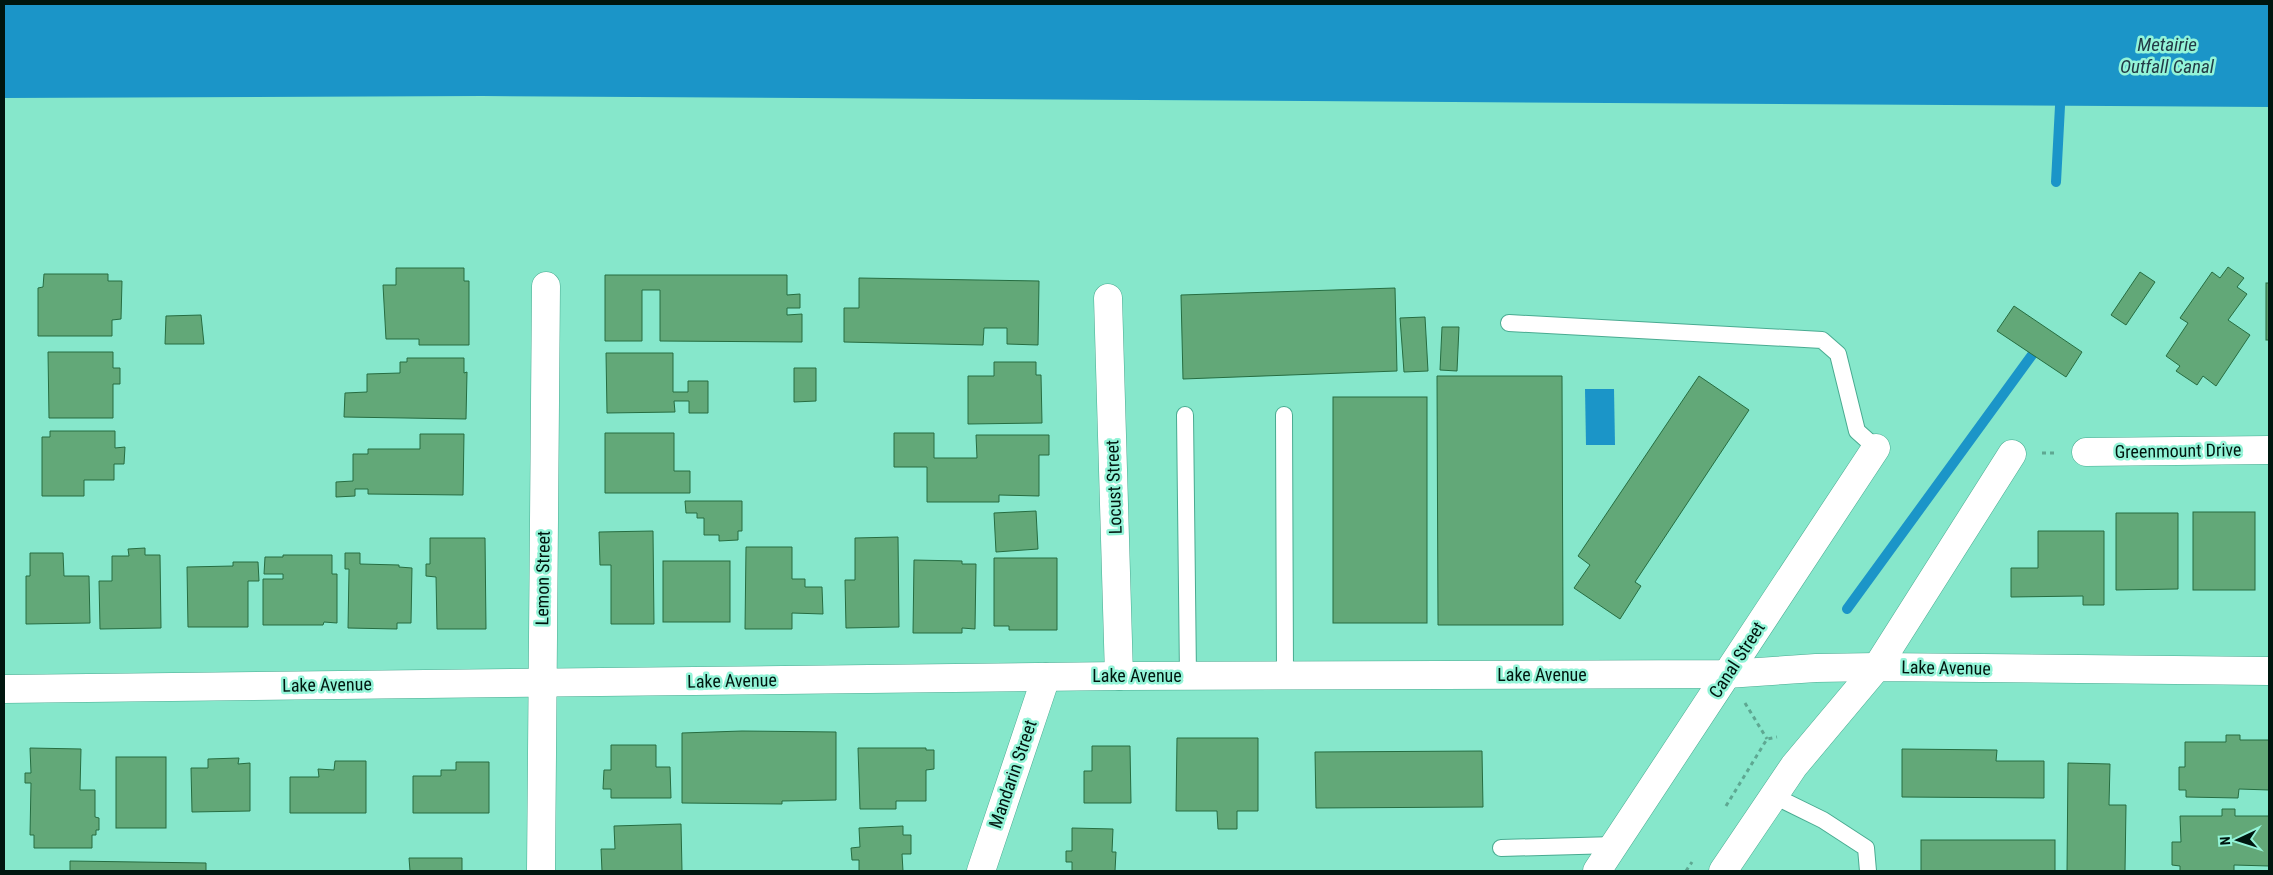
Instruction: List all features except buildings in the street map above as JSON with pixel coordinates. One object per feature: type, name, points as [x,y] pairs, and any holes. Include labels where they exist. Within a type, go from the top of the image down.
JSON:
[{"type":"street","name":"Lemon Street","points":[[541,871],[541,683],[546,286]]},
{"type":"street","name":"Locust Street","points":[[1108,298],[1119,676]]},
{"type":"street","name":"Canal Street","points":[[1597,871],[1876,448]]},
{"type":"street","name":"Greenmount Drive","points":[[2086,452],[2269,450]]},
{"type":"street","points":[[1724,871],[1794,766],[1877,667],[2012,454]]},
{"type":"street","name":"Lake Avenue","points":[[4,689],[1119,676],[1727,674],[1816,668],[1877,667],[2269,671]]},
{"type":"street","name":"Mandarin Street","points":[[981,871],[1046,677]]},
{"type":"lane","points":[[1509,323],[1822,340],[1838,354],[1857,432],[1876,448]]},
{"type":"lane","points":[[1185,415],[1188,676]]},
{"type":"lane","points":[[1284,415],[1285,676]]},
{"type":"lane","points":[[1774,796],[1823,820],[1866,848],[1868,871]]},
{"type":"lane","points":[[1501,848],[1615,845]]},
{"type":"path","points":[[2012,454],[2086,452]]},
{"type":"water","name":"Metairie Outfall Canal","points":[[4,4],[2269,4],[2269,107],[482,96],[4,98]]},
{"type":"water","points":[[1585,389],[1614,389],[1615,445],[1586,445]]},
{"type":"waterway","points":[[2056,182],[2060,106]]},
{"type":"waterway","points":[[1847,609],[2032,355]]}]
